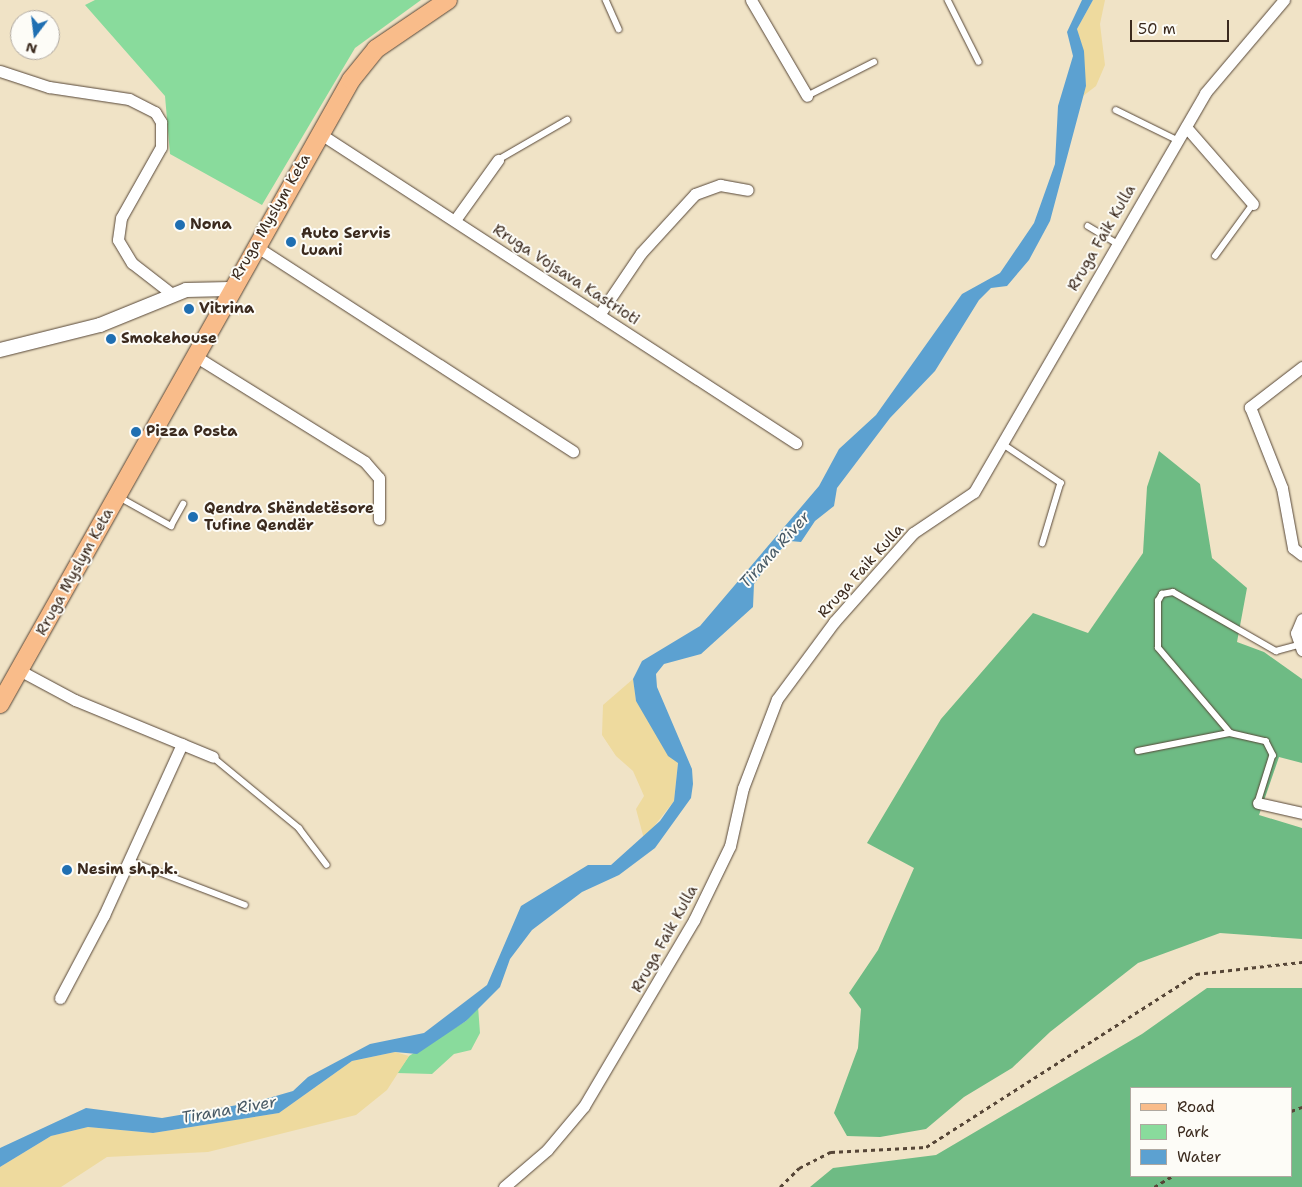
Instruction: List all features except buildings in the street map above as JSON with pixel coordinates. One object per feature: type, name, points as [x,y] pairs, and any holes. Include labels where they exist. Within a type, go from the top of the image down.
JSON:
[{"type":"main road","name":"Rruga Myslym Keta","points":[[0,704],[195,356],[254,245],[319,133],[376,49],[448,0]]},
{"type":"street","points":[[751,0],[807,96]]},
{"type":"street","name":"Rruga Faik Kulla","points":[[504,1187],[547,1150],[584,1106],[694,920],[730,846],[743,788],[777,699],[834,622],[913,533],[974,492],[1003,444],[1116,242],[1177,140],[1220,72],[1284,0]]},
{"type":"street","points":[[0,70],[49,87],[129,99],[155,112],[161,122],[162,147],[121,218],[118,240],[132,263],[172,294]]},
{"type":"street","points":[[1186,127],[1253,204]]},
{"type":"street","name":"Rruga Vojsava Kastrioti","points":[[319,133],[796,444]]},
{"type":"street","points":[[455,220],[498,160]]},
{"type":"street","points":[[599,315],[641,253],[695,194],[720,185],[748,190]]},
{"type":"street","points":[[254,245],[572,451]]},
{"type":"street","points":[[0,350],[100,325],[172,294],[230,289]]},
{"type":"street","points":[[195,356],[365,462],[379,478],[378,519]]},
{"type":"street","points":[[1302,367],[1250,407],[1282,488],[1293,548],[1302,555]]},
{"type":"street","points":[[1300,647],[1296,633],[1302,620]]},
{"type":"street","points":[[19,670],[75,700],[213,757]]},
{"type":"street","points":[[60,998],[130,861],[182,744]]},
{"type":"street","points":[[1258,803],[1302,813]]},
{"type":"lane","points":[[606,0],[619,29]]},
{"type":"lane","points":[[948,0],[979,62]]},
{"type":"lane","points":[[807,96],[874,62]]},
{"type":"lane","points":[[1116,110],[1177,140]]},
{"type":"lane","points":[[498,160],[567,120]]},
{"type":"lane","points":[[1215,256],[1253,204]]},
{"type":"lane","points":[[1088,226],[1116,242]]},
{"type":"lane","points":[[1003,444],[1061,482],[1043,543]]},
{"type":"lane","points":[[117,496],[171,526],[183,504]]},
{"type":"lane","points":[[1230,733],[1158,648],[1158,601],[1162,594],[1173,592],[1276,651],[1300,647]]},
{"type":"lane","points":[[1138,751],[1230,733],[1272,745],[1272,760],[1258,803]]},
{"type":"lane","points":[[213,757],[299,828],[327,865]]},
{"type":"lane","points":[[130,861],[246,905]]},
{"type":"path","points":[[780,1187],[798,1168],[831,1152],[926,1147],[1196,974],[1302,962]]},
{"type":"path","points":[[1154,1187],[1170,1177]]},
{"type":"green space","points":[[95,0],[421,0],[355,48],[262,205],[170,154],[165,96],[85,5]]},
{"type":"green space","points":[[1159,451],[1200,484],[1212,558],[1247,588],[1237,642],[1264,652],[1302,679],[1302,763],[1279,757],[1259,815],[1302,828],[1302,939],[1220,933],[1138,963],[1050,1032],[1012,1068],[964,1097],[926,1129],[880,1137],[847,1136],[834,1113],[858,1048],[861,1009],[849,993],[878,950],[914,868],[867,843],[941,719],[1033,613],[1088,633],[1143,553],[1147,487]]},
{"type":"green space","points":[[1207,988],[1302,988],[1302,1187],[810,1187],[833,1168],[936,1155],[1142,1034]]},
{"type":"green space","points":[[478,1006],[480,1033],[471,1050],[454,1054],[432,1074],[397,1073],[409,1056],[466,1021]]},
{"type":"sand","points":[[1093,0],[1105,0],[1100,24],[1105,65],[1096,86],[1083,96],[1086,86],[1077,29]]},
{"type":"sand","points":[[633,679],[636,701],[678,762],[674,801],[644,839],[636,809],[644,796],[633,771],[616,756],[602,735],[603,705]]},
{"type":"sand","points":[[395,1052],[409,1056],[387,1090],[356,1115],[208,1152],[107,1157],[61,1187],[0,1187],[0,1167],[51,1136],[88,1127],[153,1133],[279,1113],[352,1061]]},
{"type":"water","name":"Tirana River","points":[[1082,0],[1093,0],[1077,29],[1084,51],[1086,86],[1050,221],[1029,260],[1007,286],[991,288],[979,300],[935,371],[890,418],[837,488],[834,506],[815,521],[801,542],[790,541],[774,556],[754,584],[753,607],[701,654],[664,664],[656,674],[657,687],[692,769],[693,784],[691,798],[655,848],[619,875],[582,892],[532,930],[510,959],[500,987],[466,1021],[417,1054],[395,1052],[352,1061],[279,1113],[153,1133],[88,1127],[51,1136],[0,1167],[0,1148],[86,1108],[162,1118],[255,1102],[293,1091],[308,1077],[370,1044],[424,1033],[487,985],[521,906],[588,865],[611,865],[660,821],[674,801],[678,763],[668,756],[636,701],[633,679],[642,661],[700,626],[819,486],[839,449],[876,415],[962,294],[1000,273],[1034,223],[1055,164],[1058,106],[1073,56],[1067,32]]},
{"type":"place","name":"Nona","points":[[180,225]]},
{"type":"place","name":"Auto Servis Luani","points":[[291,242]]},
{"type":"place","name":"Vitrina","points":[[189,309]]},
{"type":"place","name":"Smokehouse","points":[[111,339]]},
{"type":"place","name":"Pizza Posta","points":[[136,432]]},
{"type":"place","name":"Qendra Shëndetësore Tufine Qendër","points":[[193,517]]},
{"type":"place","name":"Nesim sh.p.k.","points":[[67,870]]}]
